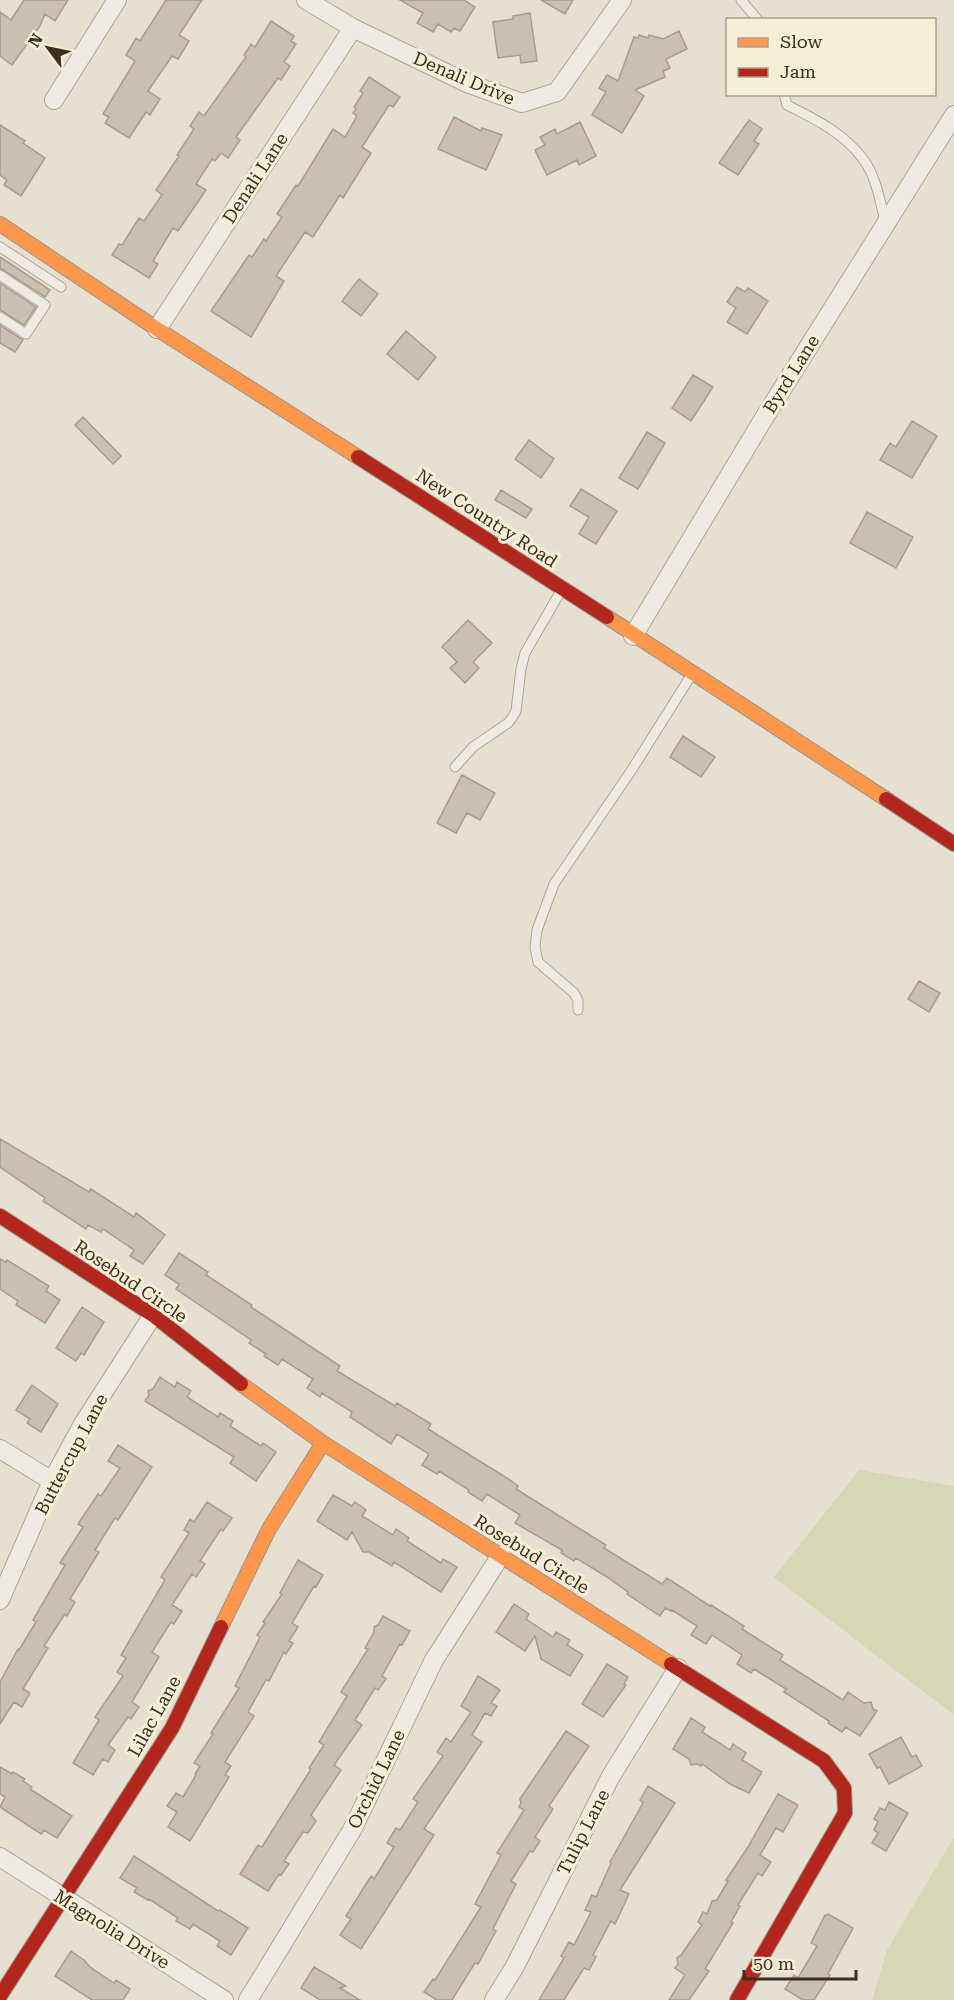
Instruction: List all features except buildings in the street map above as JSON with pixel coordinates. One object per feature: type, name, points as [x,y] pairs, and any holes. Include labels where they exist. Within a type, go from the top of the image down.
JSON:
[{"type":"street","points":[[54,100],[117,0]]},
{"type":"street","name":"Denali Drive","points":[[306,0],[353,28],[467,83],[522,103],[557,92],[622,0]]},
{"type":"street","name":"Denali Lane","points":[[158,328],[353,28]]},
{"type":"street","name":"Byrd Lane","points":[[633,636],[764,417],[954,115]]},
{"type":"street","name":"New Country Road","points":[[0,224],[954,844]]},
{"type":"street","name":"Rosebud Circle","points":[[0,1216],[153,1315],[257,1397],[323,1443],[824,1761],[844,1788],[845,1813],[738,2000]]},
{"type":"street","name":"Buttercup Lane","points":[[0,1600],[52,1481],[83,1424],[153,1315]]},
{"type":"street","name":"Lilac Lane","points":[[0,1996],[172,1728],[268,1529],[323,1443]]},
{"type":"street","points":[[0,1449],[52,1481]]},
{"type":"street","name":"Orchid Lane","points":[[248,2000],[352,1830],[434,1660],[501,1555]]},
{"type":"street","name":"Tulip Lane","points":[[494,2000],[514,1968],[611,1776],[678,1668]]},
{"type":"street","name":"Magnolia Drive","points":[[0,1857],[224,2000]]},
{"type":"lane","points":[[741,0],[756,18]]},
{"type":"lane","points":[[785,96],[787,105],[831,127],[864,159],[874,182],[886,223]]},
{"type":"lane","points":[[0,247],[61,286]]},
{"type":"lane","points":[[0,275],[45,305],[26,334],[0,317]]},
{"type":"lane","points":[[455,767],[473,747],[512,718],[516,711],[525,653],[563,588]]},
{"type":"lane","points":[[578,1010],[579,1000],[574,993],[538,962],[536,956],[537,930],[545,905],[554,884],[631,771],[692,674]]},
{"type":"green space","points":[[859,1470],[954,1486],[954,1715],[774,1577]]},
{"type":"green space","points":[[954,1837],[954,2000],[872,2000],[887,1950]]},
{"type":"traffic: slow","points":[[0,224],[157,329],[358,457]]},
{"type":"traffic: slow","points":[[607,617],[886,799]]},
{"type":"traffic: slow","points":[[241,1384],[323,1443],[671,1664]]},
{"type":"traffic: slow","points":[[221,1627],[269,1529],[323,1443]]},
{"type":"traffic: jam","points":[[358,457],[607,617]]},
{"type":"traffic: jam","points":[[886,799],[954,844]]},
{"type":"traffic: jam","points":[[0,1216],[153,1315],[241,1384]]},
{"type":"traffic: jam","points":[[0,1996],[172,1728],[221,1627]]},
{"type":"traffic: jam","points":[[671,1664],[824,1761],[844,1788],[845,1813],[737,2000]]}]
